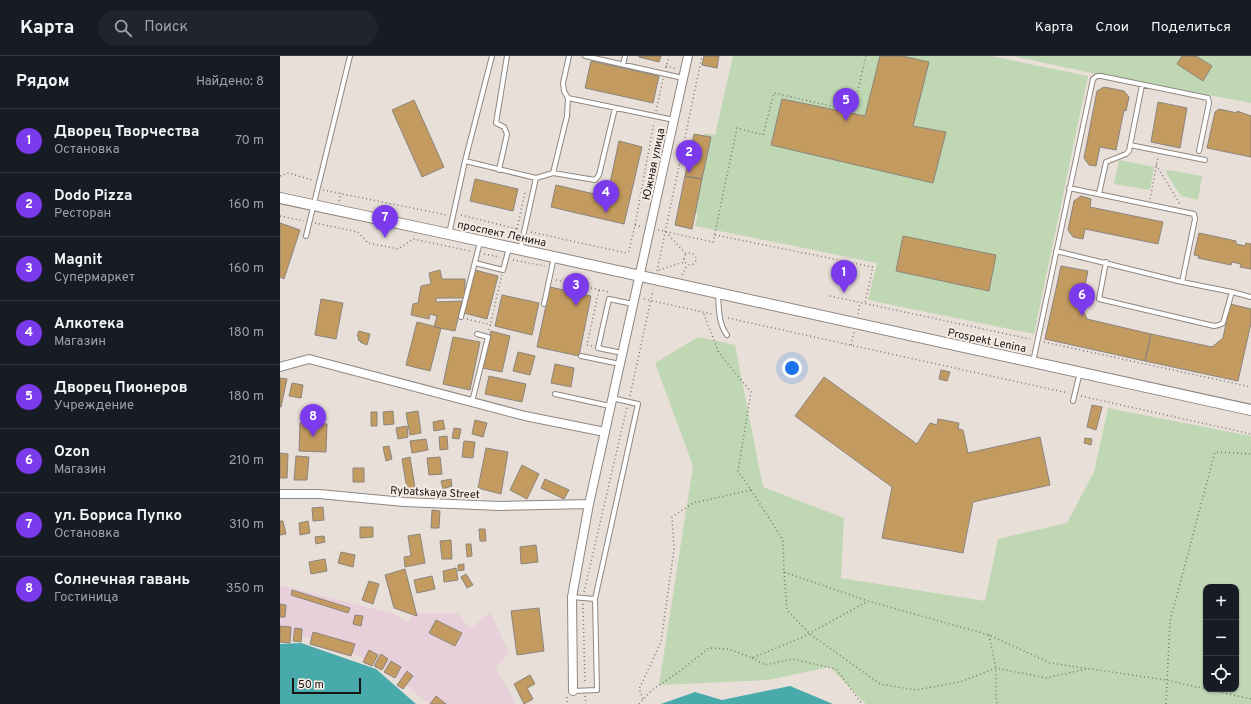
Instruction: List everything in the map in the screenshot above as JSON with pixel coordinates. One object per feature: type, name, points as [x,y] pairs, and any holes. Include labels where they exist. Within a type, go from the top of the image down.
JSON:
[{"type":"street","name":"Южная улица","points":[[573,691],[572,597],[589,504],[688,56]]},
{"type":"street","name":"проспект Ленина","points":[[280,198],[509,247],[553,262],[639,276],[718,293]]},
{"type":"street","name":"Prospekt Lenina","points":[[718,293],[1251,410]]},
{"type":"street","points":[[280,367],[309,359],[526,416],[605,432]]},
{"type":"street","name":"Rybatskaya Street","points":[[280,494],[319,494],[404,502],[500,506],[589,504]]},
{"type":"lane","points":[[306,236],[350,56]]},
{"type":"lane","points":[[449,234],[465,162],[492,56]]},
{"type":"lane","points":[[499,170],[507,134],[504,127],[496,123],[507,56]]},
{"type":"lane","points":[[553,173],[567,116],[568,98],[564,91],[563,83],[569,56]]},
{"type":"lane","points":[[585,56],[683,78]]},
{"type":"lane","points":[[623,65],[625,56]]},
{"type":"lane","points":[[1033,362],[1093,79],[1097,76],[1101,76],[1208,98],[1209,102],[1199,151]]},
{"type":"lane","points":[[1099,194],[1106,162],[1128,153],[1142,85]]},
{"type":"lane","points":[[568,98],[674,120]]},
{"type":"lane","points":[[465,162],[536,178],[553,173],[591,180],[598,178],[615,108]]},
{"type":"lane","points":[[1130,145],[1205,160]]},
{"type":"lane","points":[[520,250],[536,178]]},
{"type":"lane","points":[[1069,188],[1194,214],[1195,219],[1182,282]]},
{"type":"lane","points":[[461,317],[480,241]]},
{"type":"lane","points":[[475,263],[504,270],[509,247]]},
{"type":"lane","points":[[1056,251],[1106,262],[1182,282],[1251,296]]},
{"type":"lane","points":[[544,304],[553,262]]},
{"type":"lane","points":[[1106,262],[1099,299],[1214,326],[1223,323],[1226,318],[1232,292]]},
{"type":"lane","points":[[718,293],[719,316],[722,328],[727,335]]},
{"type":"lane","points":[[622,353],[598,348],[609,299],[633,304]]},
{"type":"lane","points":[[472,402],[488,337],[477,334]]},
{"type":"lane","points":[[581,356],[620,364]]},
{"type":"lane","points":[[1073,401],[1080,372]]},
{"type":"lane","points":[[555,394],[612,402],[628,401],[638,404],[595,599],[597,690],[573,691]]},
{"type":"lane","points":[[572,597],[595,599]]},
{"type":"path","points":[[524,231],[626,253],[629,251],[655,116],[669,56]]},
{"type":"path","points":[[684,262],[657,271],[702,56]]},
{"type":"path","points":[[666,232],[713,242],[737,128],[763,135],[774,93],[853,111],[866,56]]},
{"type":"path","points":[[1148,204],[1159,151]]},
{"type":"path","points":[[1156,165],[1186,212]]},
{"type":"path","points":[[280,176],[288,173],[312,179],[317,189],[517,229],[525,191]]},
{"type":"path","points":[[280,216],[358,232],[368,243],[398,249],[413,239],[506,258],[553,262]]},
{"type":"path","points":[[666,232],[686,254]]},
{"type":"path","points":[[714,235],[873,267],[865,304]]},
{"type":"path","points":[[684,262],[687,265],[693,265],[696,260],[692,253],[686,254]]},
{"type":"path","points":[[684,262],[686,254]]},
{"type":"path","points":[[682,275],[687,265]]},
{"type":"path","points":[[488,337],[504,270]]},
{"type":"path","points":[[554,285],[555,280],[600,290],[587,345]]},
{"type":"path","points":[[585,690],[582,598],[653,290]]},
{"type":"path","points":[[651,301],[1251,434]]},
{"type":"path","points":[[702,312],[719,352],[751,392],[738,471],[783,540],[787,610],[810,634],[880,684],[916,690],[960,682],[996,668],[1046,678],[1088,669]]},
{"type":"path","points":[[461,317],[491,325]]},
{"type":"path","points":[[1166,704],[1170,621],[1216,452],[1251,454]]},
{"type":"path","points":[[643,699],[639,689],[661,642],[674,549],[672,517],[693,503],[751,490]]},
{"type":"path","points":[[784,572],[868,601],[989,635],[1050,663],[1166,680],[1251,699]]},
{"type":"path","points":[[752,658],[810,634],[868,601]]},
{"type":"path","points":[[989,635],[996,668],[996,701],[998,704]]},
{"type":"path","points":[[639,704],[652,690],[680,671],[709,648],[729,649],[765,665],[793,659],[836,669],[862,704]]},
{"type":"shaded area","points":[[280,585],[391,613],[409,622],[413,613],[459,614],[470,629],[490,612],[509,653],[496,667],[516,704],[429,704],[382,666],[320,640],[280,634]]},
{"type":"green space","points":[[733,56],[991,56],[1088,76],[1034,334],[868,300],[877,263],[695,226],[698,214],[688,212],[705,133],[715,135]]},
{"type":"green space","points":[[1013,56],[1251,56],[1251,103],[1096,74]]},
{"type":"green space","points":[[1119,160],[1154,167],[1150,190],[1114,184]]},
{"type":"green space","points":[[1167,170],[1202,176],[1198,200],[1181,196],[1166,173]]},
{"type":"green space","points":[[698,337],[735,345],[763,487],[844,518],[841,578],[985,601],[998,539],[1067,523],[1094,472],[1108,408],[1251,436],[1251,704],[866,704],[830,667],[768,680],[659,685],[693,466],[655,363]]},
{"type":"water","points":[[301,643],[376,669],[416,704],[280,704],[280,644]]},
{"type":"water","points":[[790,686],[833,704],[661,704],[695,692],[722,700]]},
{"type":"building","points":[[639,56],[661,56],[659,62]]},
{"type":"building","points":[[704,56],[719,56],[717,68],[702,65]]},
{"type":"building","points":[[880,56],[902,56],[929,62],[913,126],[946,132],[933,183],[771,145],[782,99],[865,116]]},
{"type":"building","points":[[1182,56],[1196,56],[1212,66],[1203,81],[1177,64]]},
{"type":"building","points":[[591,61],[659,76],[653,103],[585,88]]},
{"type":"building","points":[[1104,87],[1124,91],[1129,97],[1126,111],[1124,110],[1116,150],[1100,147],[1096,166],[1089,165],[1084,158],[1097,91]]},
{"type":"building","points":[[414,100],[444,167],[422,177],[392,110]]},
{"type":"building","points":[[1158,102],[1187,108],[1180,148],[1151,142]]},
{"type":"building","points":[[1219,109],[1237,113],[1237,111],[1251,116],[1251,157],[1207,148],[1215,112]]},
{"type":"building","points":[[694,134],[711,137],[702,179],[685,176]]},
{"type":"building","points":[[619,141],[642,147],[624,224],[551,207],[556,185],[607,197]]},
{"type":"building","points":[[685,176],[702,179],[692,229],[675,225]]},
{"type":"building","points":[[475,179],[518,189],[513,211],[470,201]]},
{"type":"building","points":[[1081,196],[1091,199],[1090,207],[1163,222],[1158,244],[1085,229],[1083,239],[1073,237],[1068,230],[1074,201]]},
{"type":"building","points":[[280,223],[300,230],[284,279],[280,277]]},
{"type":"building","points":[[1199,233],[1236,241],[1236,244],[1245,246],[1246,243],[1251,244],[1251,269],[1240,267],[1241,264],[1232,262],[1231,265],[1198,258],[1199,256],[1194,255]]},
{"type":"building","points":[[903,236],[996,255],[989,291],[896,271]]},
{"type":"building","points":[[1061,266],[1088,271],[1081,305],[1087,319],[1151,334],[1145,361],[1045,339]]},
{"type":"building","points":[[440,270],[442,279],[465,279],[465,298],[436,298],[436,302],[462,301],[455,331],[434,327],[437,316],[430,314],[429,319],[411,315],[413,304],[418,303],[421,286],[431,284],[429,273]]},
{"type":"building","points":[[475,270],[498,276],[487,319],[464,313]]},
{"type":"building","points":[[550,287],[591,296],[579,356],[537,347]]},
{"type":"building","points":[[502,295],[539,303],[532,335],[495,326]]},
{"type":"building","points":[[321,299],[343,303],[336,339],[315,335]]},
{"type":"building","points":[[1230,304],[1251,309],[1251,323],[1238,381],[1145,361],[1151,334],[1212,347],[1223,338]]},
{"type":"building","points":[[417,322],[441,328],[430,371],[406,365]]},
{"type":"building","points":[[359,331],[370,334],[367,345],[358,340],[359,337],[357,336]]},
{"type":"building","points":[[491,331],[510,336],[502,372],[482,368]]},
{"type":"building","points":[[453,337],[480,342],[470,390],[443,384]]},
{"type":"building","points":[[518,352],[535,356],[530,375],[513,371]]},
{"type":"building","points":[[555,364],[574,368],[571,387],[551,383]]},
{"type":"building","points":[[941,370],[950,372],[947,381],[939,379]]},
{"type":"building","points":[[489,376],[526,384],[522,402],[485,394]]},
{"type":"building","points":[[824,377],[917,444],[930,423],[937,425],[938,419],[959,423],[958,429],[963,430],[968,453],[1040,437],[1050,485],[973,502],[963,553],[882,538],[892,487],[795,416]]},
{"type":"building","points":[[280,378],[287,379],[281,407],[280,407]]},
{"type":"building","points":[[292,383],[303,385],[301,398],[289,396]]},
{"type":"building","points":[[1092,405],[1102,407],[1096,430],[1087,427]]},
{"type":"building","points":[[393,411],[394,424],[384,425],[383,412]]},
{"type":"building","points":[[418,411],[421,433],[410,435],[406,413]]},
{"type":"building","points":[[371,412],[377,412],[377,426],[371,426]]},
{"type":"building","points":[[443,420],[445,429],[434,431],[433,422]]},
{"type":"building","points":[[475,420],[487,423],[483,437],[472,434]]},
{"type":"building","points":[[300,423],[327,424],[326,452],[299,451]]},
{"type":"building","points":[[407,426],[408,437],[398,439],[396,428]]},
{"type":"building","points":[[454,428],[461,429],[459,439],[452,438]]},
{"type":"building","points":[[447,436],[448,449],[440,450],[439,437]]},
{"type":"building","points":[[1085,438],[1092,439],[1091,445],[1084,443]]},
{"type":"building","points":[[426,439],[428,450],[412,453],[410,441]]},
{"type":"building","points":[[464,441],[475,442],[473,458],[462,457]]},
{"type":"building","points":[[389,446],[392,459],[386,461],[383,447]]},
{"type":"building","points":[[486,448],[508,452],[501,494],[478,488]]},
{"type":"building","points":[[280,453],[288,454],[287,478],[280,478]]},
{"type":"building","points":[[296,456],[309,457],[307,480],[294,480]]},
{"type":"building","points":[[410,457],[416,494],[408,495],[402,459]]},
{"type":"building","points":[[440,457],[442,474],[429,475],[427,458]]},
{"type":"building","points":[[522,465],[539,474],[527,499],[510,490]]},
{"type":"building","points":[[353,468],[364,468],[364,482],[353,482]]},
{"type":"building","points":[[451,479],[452,486],[443,489],[441,481]]},
{"type":"building","points":[[545,479],[569,490],[564,499],[541,488]]},
{"type":"building","points":[[323,507],[324,520],[313,521],[312,508]]},
{"type":"building","points":[[432,510],[440,511],[439,528],[431,528]]},
{"type":"building","points":[[280,521],[283,521],[286,534],[280,535]]},
{"type":"building","points":[[308,521],[310,533],[300,535],[299,523]]},
{"type":"building","points":[[360,527],[373,527],[373,537],[360,538]]},
{"type":"building","points":[[479,529],[485,529],[486,541],[480,541]]},
{"type":"building","points":[[420,534],[425,563],[405,567],[404,557],[411,556],[408,536]]},
{"type":"building","points":[[324,536],[325,542],[316,544],[315,537]]},
{"type":"building","points":[[451,540],[452,559],[442,559],[440,541]]},
{"type":"building","points":[[466,544],[471,544],[472,556],[467,557]]},
{"type":"building","points":[[536,545],[538,562],[521,564],[520,547]]},
{"type":"building","points":[[341,552],[355,555],[353,567],[338,563]]},
{"type":"building","points":[[325,559],[327,571],[311,574],[309,562]]},
{"type":"building","points":[[464,564],[464,570],[458,571],[458,565]]},
{"type":"building","points":[[456,568],[458,580],[444,582],[443,571]]},
{"type":"building","points":[[405,569],[417,616],[394,608],[385,575]]},
{"type":"building","points":[[466,574],[473,585],[467,588],[461,577]]},
{"type":"building","points":[[432,576],[435,589],[417,593],[414,580]]},
{"type":"building","points":[[369,581],[379,584],[373,604],[362,600]]},
{"type":"building","points":[[292,590],[350,608],[348,613],[291,595]]},
{"type":"building","points":[[280,604],[286,605],[285,617],[280,617]]},
{"type":"building","points":[[539,608],[544,651],[517,655],[511,611]]},
{"type":"building","points":[[355,615],[363,616],[361,626],[353,624]]},
{"type":"building","points":[[436,620],[462,633],[455,646],[429,633]]},
{"type":"building","points":[[280,626],[291,627],[290,643],[280,642]]},
{"type":"building","points":[[295,628],[302,629],[301,642],[293,641]]},
{"type":"building","points":[[313,632],[355,644],[351,656],[310,644]]},
{"type":"building","points":[[369,650],[378,655],[372,666],[363,662]]},
{"type":"building","points":[[381,654],[388,659],[382,670],[374,666]]},
{"type":"building","points":[[391,661],[401,667],[395,678],[384,672]]},
{"type":"building","points":[[407,671],[413,676],[403,689],[397,685]]},
{"type":"building","points":[[530,675],[535,684],[527,688],[533,699],[524,704],[514,684]]},
{"type":"building","points":[[436,696],[446,704],[430,704]]},
{"type":"place","name":"Дворец Пионеров","points":[[846,121]]},
{"type":"place","name":"Dodo Pizza","points":[[689,173]]},
{"type":"place","name":"Алкотека","points":[[606,213]]},
{"type":"place","name":"ул. Бориса Пупко","points":[[385,238]]},
{"type":"place","name":"Дворец Творчества","points":[[844,293]]},
{"type":"place","name":"Magnit","points":[[576,306]]},
{"type":"place","name":"Ozon","points":[[1082,316]]},
{"type":"place","name":"Солнечная гавань","points":[[313,437]]}]
